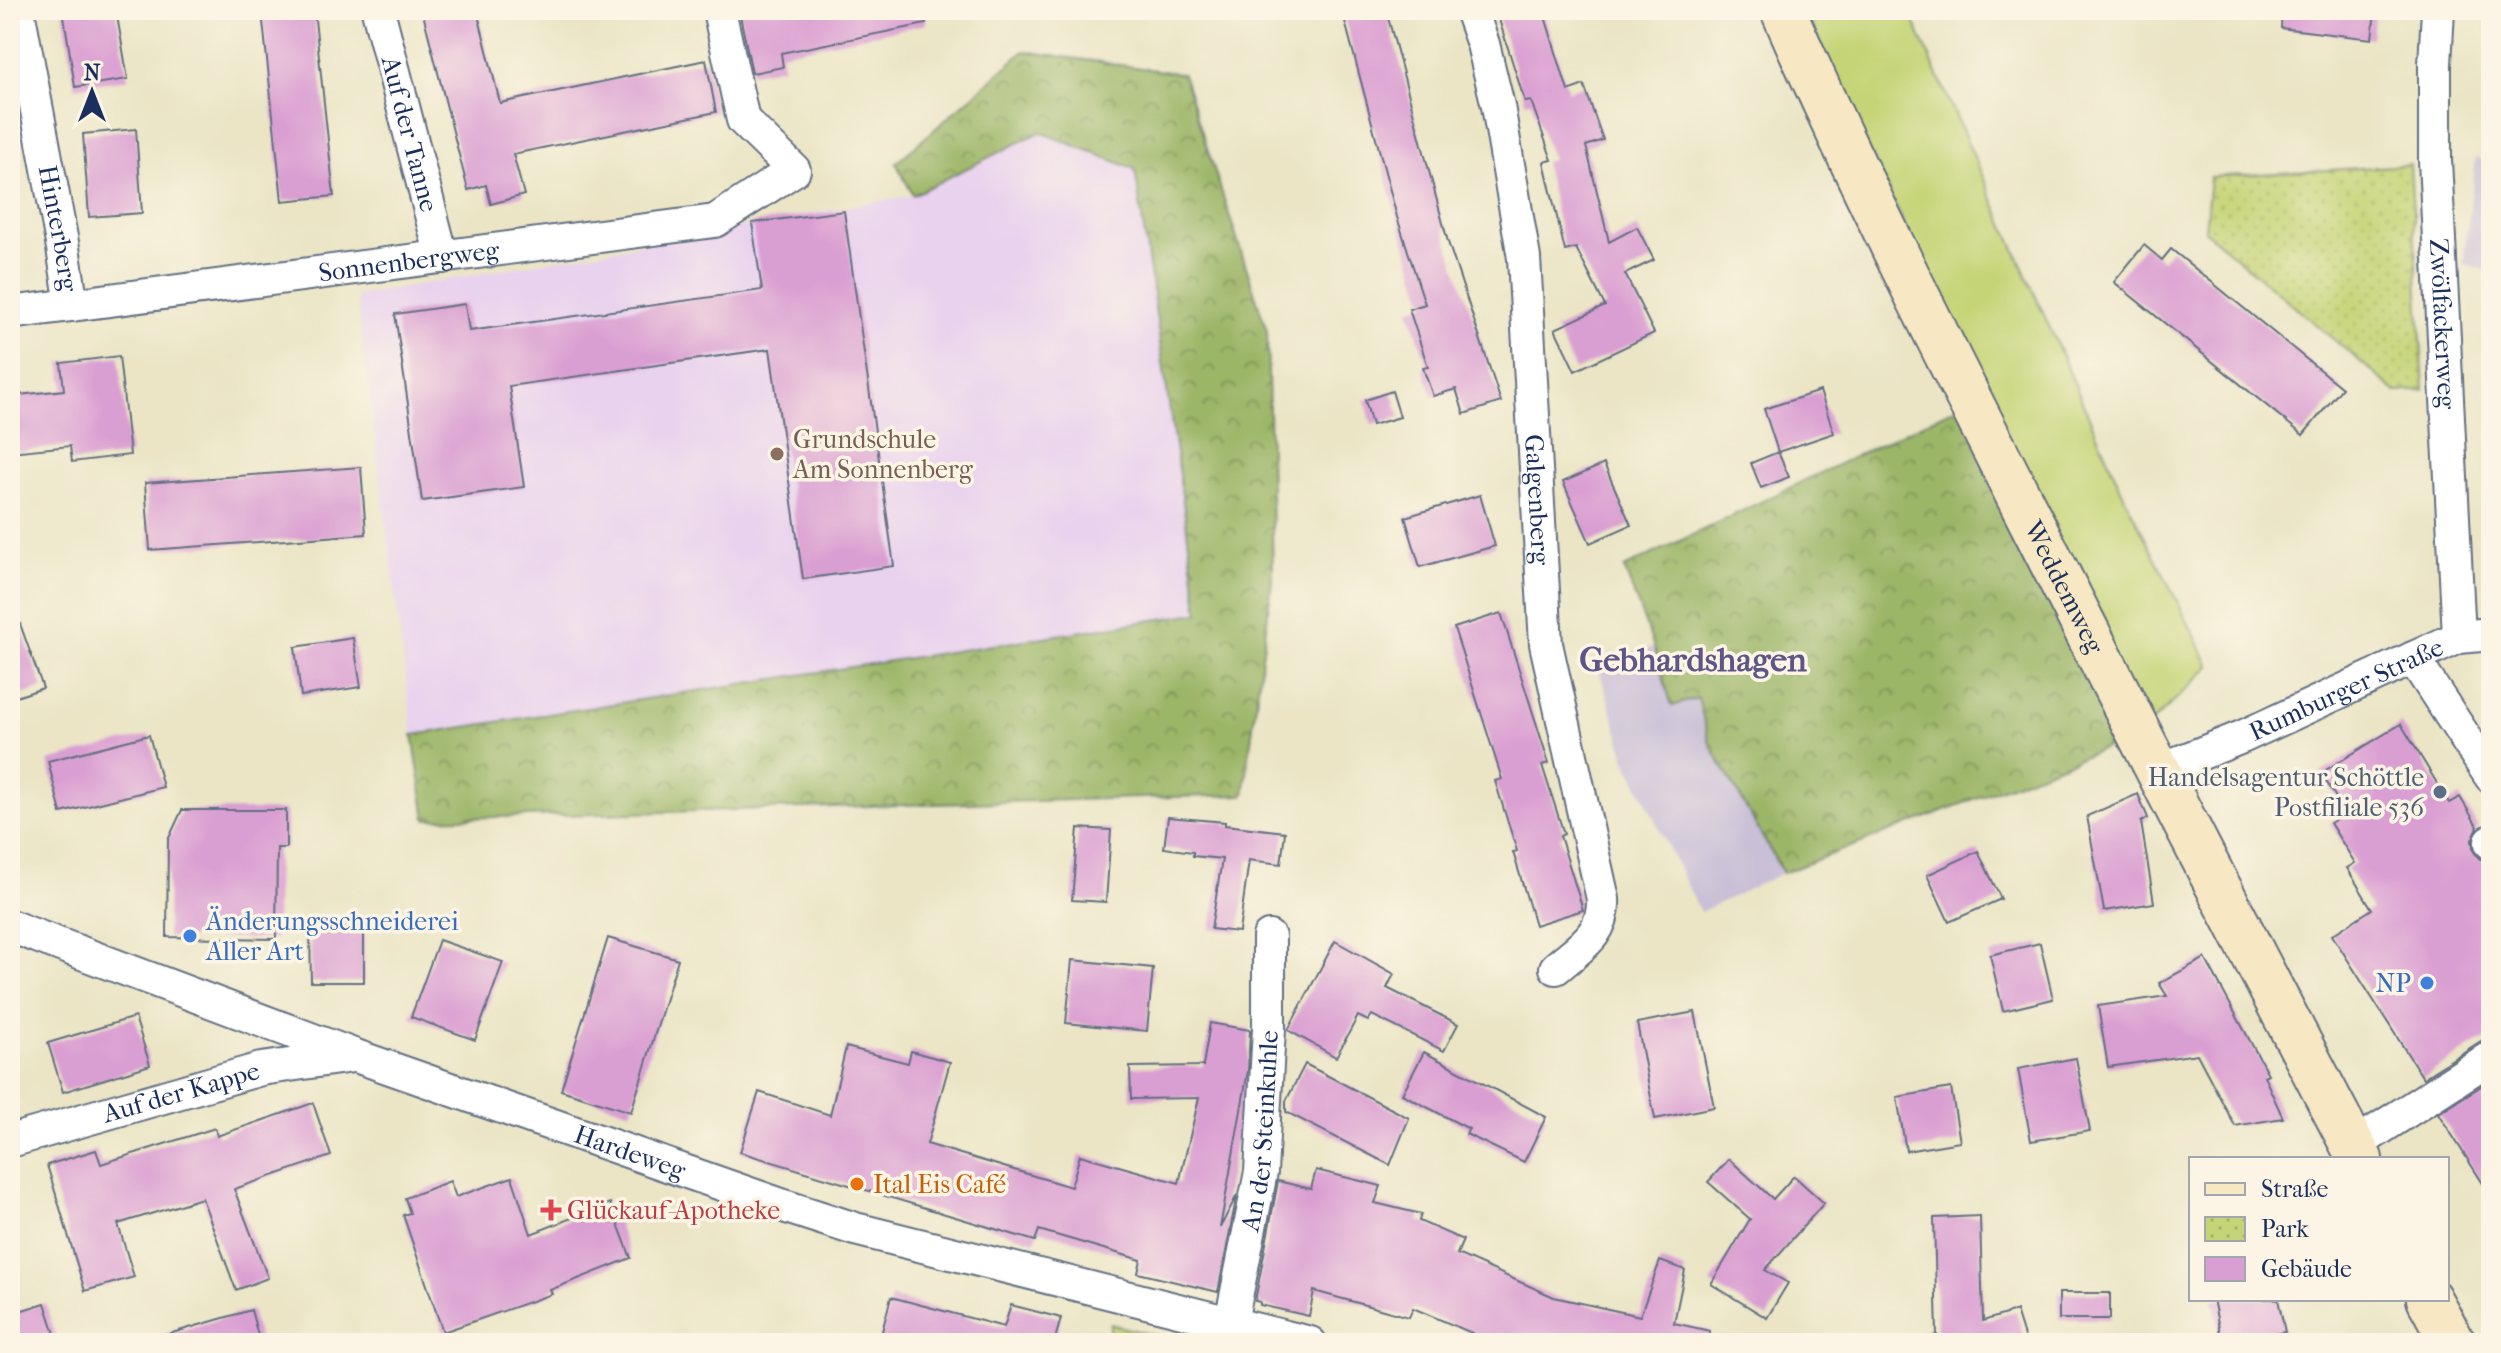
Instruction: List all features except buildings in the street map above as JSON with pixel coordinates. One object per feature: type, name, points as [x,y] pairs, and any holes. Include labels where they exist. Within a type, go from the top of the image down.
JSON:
[{"type":"main road","name":"Weddemweg","points":[[1783,10],[1836,132],[1909,282],[2157,771],[2356,1152]]},
{"type":"main road","points":[[2430,1301],[2453,1343]]},
{"type":"street","name":"Hinterberg","points":[[18,10],[72,305]]},
{"type":"street","name":"Auf der Tanne","points":[[378,10],[442,257]]},
{"type":"street","name":"Sonnenbergweg","points":[[10,313],[715,221],[794,170],[743,120],[719,10]]},
{"type":"street","name":"Galgenberg","points":[[1471,10],[1498,106],[1524,258],[1546,644],[1603,899],[1604,917],[1592,936],[1556,968]]},
{"type":"street","name":"Zwölfackerweg","points":[[2438,10],[2435,160],[2459,637]]},
{"type":"street","name":"Rumburger Straße","points":[[2157,771],[2242,737],[2459,637],[2491,634]]},
{"type":"street","points":[[2413,658],[2491,777]]},
{"type":"street","name":"Hardeweg","points":[[10,926],[356,1056],[855,1229],[1310,1343]]},
{"type":"street","name":"An der Steinkuhle","points":[[1231,1322],[1261,1172],[1269,1038],[1269,937]]},
{"type":"street","name":"Auf der Kappe","points":[[10,1141],[261,1069],[356,1056]]},
{"type":"street","points":[[2356,1152],[2491,1057]]},
{"type":"shaded area","name":"Grundschule Am Sonnenberg","points":[[1040,132],[1135,169],[1199,613],[413,735],[357,296],[913,195]]},
{"type":"shaded area","points":[[2476,158],[2491,162],[2491,271],[2463,264]]},
{"type":"shaded area","points":[[1654,647],[1672,705],[1698,698],[1710,744],[1783,873],[1700,912],[1627,762],[1597,663]]},
{"type":"green space","points":[[1805,10],[1909,10],[2125,498],[2210,666],[2139,735]]},
{"type":"green space","points":[[1024,51],[1183,74],[1267,331],[1273,573],[1244,795],[426,819],[413,735],[1199,613],[1135,169],[1040,132],[913,195],[896,163]]},
{"type":"green space","points":[[2410,165],[2424,390],[2396,392],[2205,231],[2210,177]]},
{"type":"green space","points":[[1969,401],[2139,735],[1783,873],[1710,744],[1698,698],[1672,706],[1624,568]]},
{"type":"green space","points":[[1110,1324],[1184,1343],[1110,1343]]},
{"type":"place","name":"Grundschule Am Sonnenberg","points":[[777,454]]},
{"type":"place","name":"Handelsagentur Schöttle Postfiliale 536","points":[[2440,792]]},
{"type":"place","name":"Änderungsschneiderei Aller Art","points":[[190,936]]},
{"type":"place","name":"NP","points":[[2427,983]]},
{"type":"place","name":"Ital Eis Café","points":[[857,1184]]},
{"type":"place","name":"Glückauf-Apotheke","points":[[551,1210]]},
{"type":"district","name":"Gebhardshagen","points":[[1693,659]]}]
